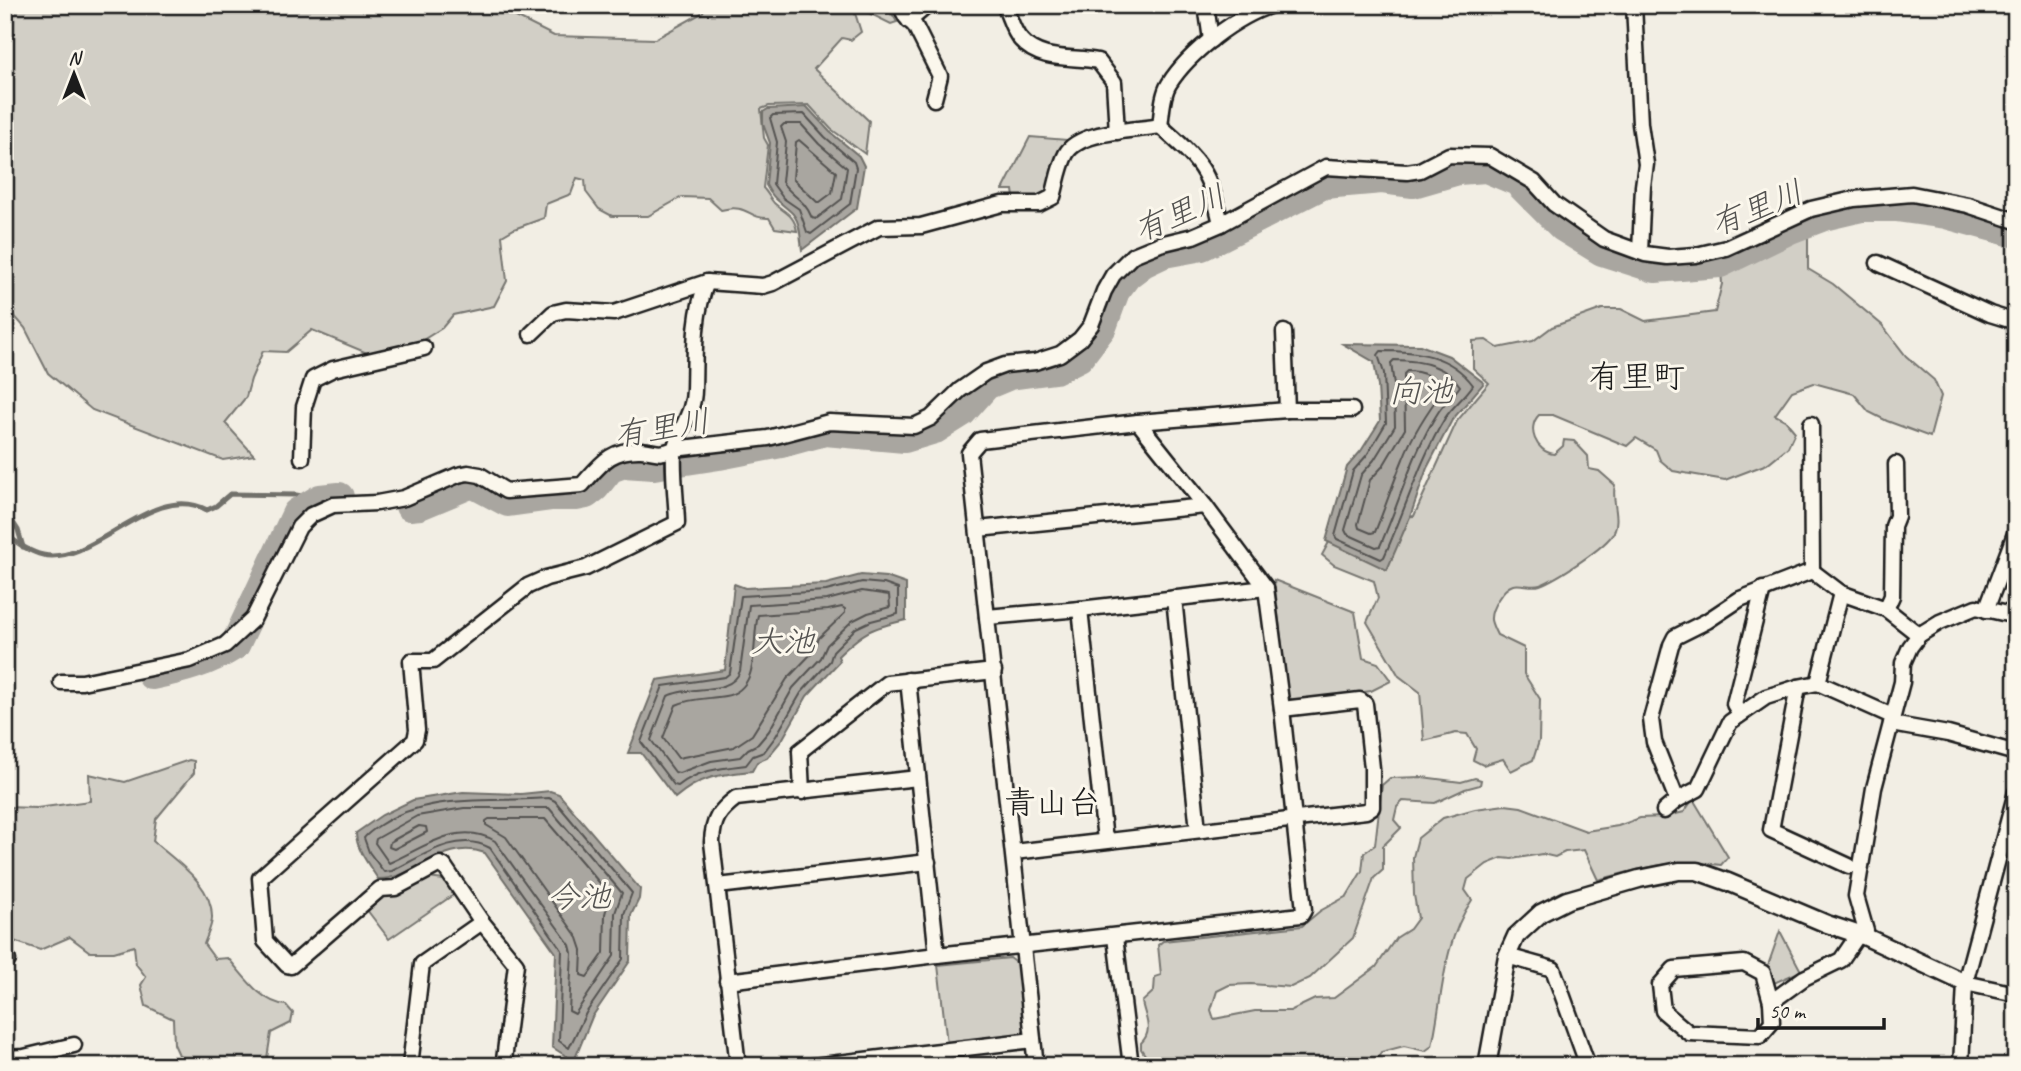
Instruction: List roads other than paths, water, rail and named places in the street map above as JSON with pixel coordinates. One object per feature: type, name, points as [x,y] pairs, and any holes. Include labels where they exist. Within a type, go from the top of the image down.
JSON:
[{"type":"street","points":[[900,5],[915,26],[940,76],[934,99]]},
{"type":"street","points":[[909,21],[928,5]]},
{"type":"street","points":[[1004,5],[1020,40],[1043,55],[1098,61],[1114,82],[1116,132]]},
{"type":"street","points":[[1206,5],[1212,40]]},
{"type":"street","points":[[1160,126],[1168,85],[1202,46],[1253,11],[1272,5]]},
{"type":"street","points":[[1634,5],[1640,124],[1646,164],[1640,252]]},
{"type":"street","points":[[531,334],[553,313],[566,310],[614,313],[707,282],[763,286],[782,279],[879,227],[921,226],[1002,204],[1039,204],[1053,197],[1065,155],[1072,145],[1092,137],[1160,126]]},
{"type":"street","points":[[1160,126],[1203,168],[1216,201],[1221,224]]},
{"type":"street","points":[[61,682],[82,682],[190,660],[225,645],[253,619],[299,527],[311,515],[333,505],[377,503],[404,498],[468,473],[491,480],[506,491],[582,485],[605,458],[615,454],[642,450],[659,454],[674,449],[768,438],[829,422],[914,426],[931,418],[960,390],[986,372],[1004,365],[1035,362],[1060,354],[1080,339],[1091,325],[1113,275],[1133,255],[1221,224],[1326,167],[1407,172],[1420,170],[1449,155],[1490,156],[1534,182],[1553,204],[1604,239],[1640,252],[1668,257],[1696,256],[1726,248],[1811,209],[1854,199],[1912,194],[1968,205],[2016,221]]},
{"type":"street","points":[[1878,263],[1990,314],[2016,322]]},
{"type":"street","points":[[510,1066],[504,1060],[516,964],[482,922],[444,866],[440,864],[395,888],[380,889],[291,966],[287,965],[265,940],[260,878],[415,740],[417,730],[411,661],[433,661],[528,586],[546,578],[586,568],[677,523],[674,449],[695,391],[693,377],[700,299],[707,282]]},
{"type":"street","points":[[1284,332],[1287,410]]},
{"type":"street","points":[[302,458],[304,407],[313,379],[333,369],[424,348]]},
{"type":"street","points":[[1037,1066],[969,453],[980,440],[1138,422],[1287,410],[1352,410]]},
{"type":"street","points":[[727,981],[1301,915],[1304,910],[1266,588],[1138,422]]},
{"type":"street","points":[[1811,424],[1812,571]]},
{"type":"street","points":[[1886,609],[1892,596],[1893,526],[1897,516],[1896,464]]},
{"type":"street","points":[[978,529],[1205,506]]},
{"type":"street","points":[[1986,610],[2016,531]]},
{"type":"street","points":[[1677,800],[1654,742],[1651,719],[1675,637],[1707,621],[1740,599],[1812,571]]},
{"type":"street","points":[[1812,571],[1841,593],[1886,609],[1919,635]]},
{"type":"street","points":[[987,617],[1266,588]]},
{"type":"street","points":[[1740,713],[1734,704],[1763,589]]},
{"type":"street","points":[[1818,683],[1841,593]]},
{"type":"street","points":[[1174,598],[1198,830]]},
{"type":"street","points":[[1771,1002],[1804,978],[1841,960],[1866,931],[1856,896],[1874,788],[1902,682],[1903,663],[1910,648],[1919,635],[1940,622],[1976,607],[2016,616]]},
{"type":"street","points":[[1080,609],[1105,840]]},
{"type":"street","points":[[802,792],[800,751],[887,683],[993,671]]},
{"type":"street","points":[[908,680],[937,955]]},
{"type":"street","points":[[1664,811],[1677,800],[1698,789],[1730,722],[1740,713],[1766,696],[1818,683],[1891,720],[2016,753]]},
{"type":"street","points":[[1798,687],[1772,830],[1849,866]]},
{"type":"street","points":[[1014,852],[1367,811],[1372,807],[1372,768],[1365,704],[1360,701],[1282,709]]},
{"type":"street","points":[[738,1066],[713,827],[722,809],[736,798],[918,778]]},
{"type":"street","points":[[1961,1066],[1965,983],[2016,792]]},
{"type":"street","points":[[718,886],[928,862]]},
{"type":"street","points":[[1487,1066],[1507,956],[1516,936],[1528,923],[1567,900],[1639,879],[1679,871],[1697,871],[1728,882],[1862,936],[1965,983],[2016,994]]},
{"type":"street","points":[[410,1066],[422,964],[482,922]]},
{"type":"street","points":[[1115,937],[1130,1066]]},
{"type":"street","points":[[1507,956],[1553,969],[1588,1066]]},
{"type":"street","points":[[1744,962],[1763,973],[1771,1002],[1772,1023],[1760,1036],[1689,1033],[1663,1011],[1660,985],[1674,969],[1744,962]]},
{"type":"street","points":[[813,1066],[1033,1040]]},
{"type":"street","points":[[5,1058],[24,1057],[74,1045]]},
{"type":"water","points":[[807,107],[830,132],[859,156],[864,166],[857,208],[802,250],[794,215],[774,197],[766,185],[770,143],[763,124],[763,112],[768,109]]},
{"type":"water","name":"向池","points":[[1343,344],[1420,345],[1449,356],[1484,383],[1452,420],[1427,468],[1387,570],[1326,541],[1347,467],[1380,421],[1374,362]]},
{"type":"water","name":"大池","points":[[861,575],[886,577],[906,584],[906,620],[869,632],[838,656],[840,661],[807,696],[782,740],[767,758],[757,762],[752,771],[702,781],[675,798],[641,753],[628,753],[657,680],[725,670],[734,584],[745,588],[826,584]]},
{"type":"water","name":"今池","points":[[550,791],[559,794],[640,889],[639,899],[631,915],[630,961],[592,1017],[574,1061],[552,1047],[556,953],[485,853],[456,851],[405,873],[378,879],[361,851],[356,833],[382,815],[413,800],[463,792],[521,794]]},
{"type":"waterway","name":"有里川","points":[[410,506],[420,505],[470,484],[508,502],[552,496],[576,496],[586,494],[610,468],[624,463],[654,465],[719,455],[825,431],[905,438],[935,429],[962,412],[986,385],[1010,375],[1055,369],[1079,357],[1102,327],[1115,291],[1127,275],[1143,263],[1164,253],[1202,246],[1324,184],[1382,179],[1413,183],[1458,170],[1486,168],[1517,181],[1563,227],[1602,251],[1655,268],[1720,263],[1790,229],[1824,216],[1862,207],[1896,207],[1946,214],[2016,233]]},
{"type":"waterway","points":[[5,534],[38,554],[62,555],[83,548],[145,514],[166,506],[187,504],[207,510],[230,494],[296,495],[320,499]]},
{"type":"waterway","name":"有里川","points":[[152,675],[195,664],[235,645],[297,513],[320,499],[339,497]]},
{"type":"waterway","points":[[5,510],[18,530],[23,547]]},
{"type":"district","name":"有里町","points":[[1637,376]]},
{"type":"district","name":"青山台","points":[[1052,802]]}]
